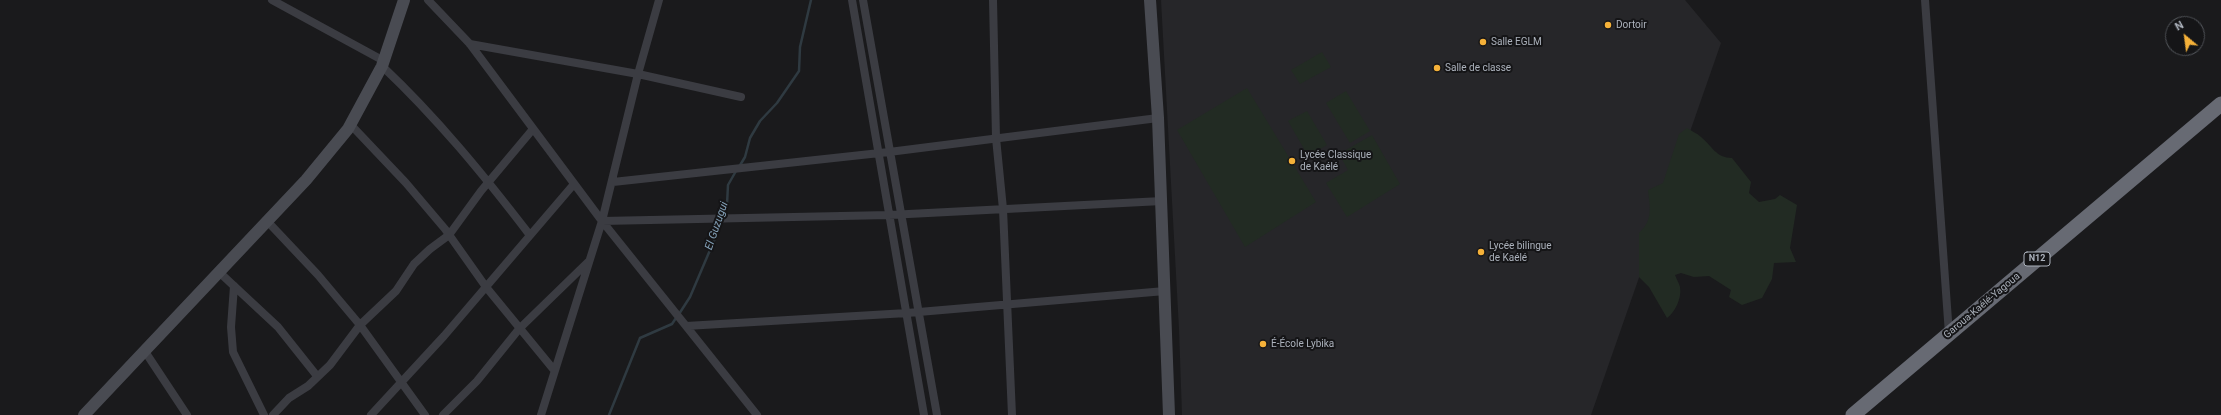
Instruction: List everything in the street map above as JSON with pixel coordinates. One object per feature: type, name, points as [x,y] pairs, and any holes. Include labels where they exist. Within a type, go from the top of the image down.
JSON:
[{"type":"highway","name":"Garoua-Kaélé-Yagoua","points":[[1853,415],[2221,104]]},
{"type":"street","points":[[272,0],[383,64],[420,102],[489,182],[529,234]]},
{"type":"street","points":[[84,415],[144,350],[268,222],[314,171],[351,125],[383,64],[404,0]]},
{"type":"street","points":[[428,0],[470,44],[602,221],[757,415]]},
{"type":"street","points":[[542,415],[554,370],[590,260],[613,182],[638,74],[659,0]]},
{"type":"street","points":[[852,0],[877,153],[907,313],[924,415]]},
{"type":"street","points":[[863,0],[937,415]]},
{"type":"street","points":[[993,0],[996,138],[1003,209],[1012,415]]},
{"type":"street","points":[[1150,0],[1162,200],[1169,415]]},
{"type":"street","points":[[1925,0],[1949,334]]},
{"type":"street","points":[[470,44],[638,74],[741,97]]},
{"type":"street","points":[[613,182],[889,152],[1158,118]]},
{"type":"street","points":[[351,125],[406,183],[449,235],[486,287],[519,329],[554,370]]},
{"type":"street","points":[[273,415],[285,402],[308,386],[335,360],[360,325],[396,291],[423,254],[449,235],[532,129]]},
{"type":"street","points":[[371,415],[486,287],[529,234],[574,184]]},
{"type":"street","points":[[602,221],[889,215],[901,213],[1162,200]]},
{"type":"street","points":[[268,222],[318,275],[360,325],[425,415]]},
{"type":"street","points":[[443,415],[477,381],[519,329],[590,260]]},
{"type":"street","points":[[219,272],[278,327],[318,376]]},
{"type":"street","points":[[234,286],[231,327],[234,352],[264,415]]},
{"type":"street","points":[[686,326],[907,313],[1165,291]]},
{"type":"street","points":[[144,350],[186,415]]},
{"type":"shaded area","points":[[1161,0],[1685,0],[1721,43],[1591,415],[1182,415],[1179,329]]},
{"type":"shaded area","points":[[1322,52],[1331,67],[1300,84],[1291,70]]},
{"type":"shaded area","points":[[1247,88],[1316,202],[1245,247],[1177,130]]},
{"type":"shaded area","points":[[1346,91],[1370,131],[1350,143],[1326,103]]},
{"type":"shaded area","points":[[1307,111],[1327,145],[1308,156],[1288,121]]},
{"type":"shaded area","points":[[1687,128],[1705,140],[1718,154],[1732,158],[1751,182],[1749,193],[1759,202],[1775,199],[1780,195],[1797,205],[1790,248],[1796,262],[1774,263],[1772,279],[1762,298],[1742,305],[1729,297],[1731,290],[1709,276],[1694,277],[1681,273],[1675,275],[1680,287],[1680,296],[1675,308],[1667,318],[1649,287],[1639,277],[1639,233],[1649,218],[1650,208],[1648,190],[1663,183],[1679,134]]},
{"type":"shaded area","points":[[1372,135],[1400,184],[1347,217],[1326,183],[1348,170],[1339,154]]},
{"type":"waterway","name":"El Guzugui","points":[[739,167],[745,157],[750,138],[760,121],[777,103],[799,71],[800,47],[811,0]]},
{"type":"waterway","name":"El Guzugui","points":[[679,314],[690,297],[716,236],[727,204],[728,185],[736,171]]},
{"type":"waterway","name":"El Guzugui","points":[[609,415],[640,338],[672,324],[676,318]]},
{"type":"place","name":"Dortoir","points":[[1608,25]]},
{"type":"place","name":"Salle EGLM","points":[[1483,42]]},
{"type":"place","name":"Salle de classe","points":[[1437,68]]},
{"type":"place","name":"Lycée Classique de Kaélé","points":[[1292,161]]},
{"type":"place","name":"Lycée bilingue de Kaélé","points":[[1481,252]]},
{"type":"place","name":"É-École Lybika","points":[[1263,344]]}]
